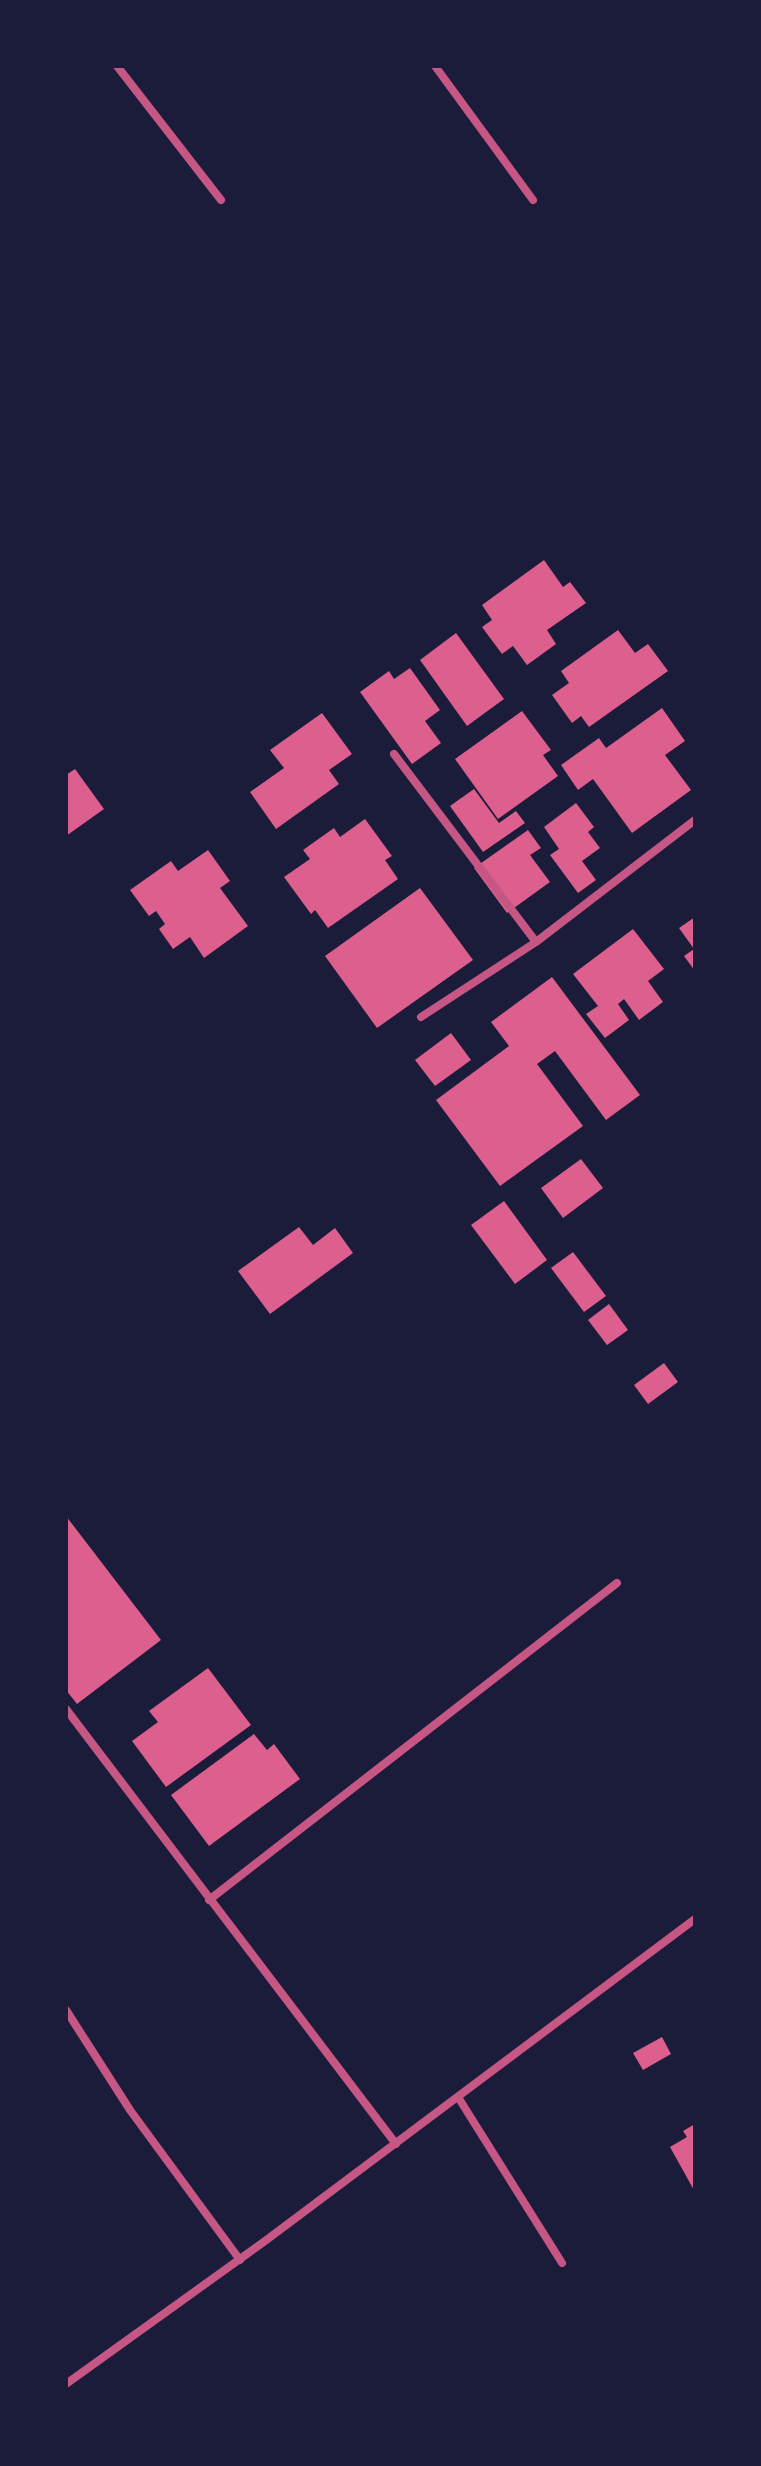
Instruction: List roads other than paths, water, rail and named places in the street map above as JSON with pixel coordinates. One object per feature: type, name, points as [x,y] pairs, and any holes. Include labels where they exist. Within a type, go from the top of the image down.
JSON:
[{"type":"street","points":[[117,66],[221,200]]},
{"type":"street","points":[[435,66],[533,200]]},
{"type":"street","points":[[394,754],[536,942]]},
{"type":"street","points":[[421,1017],[536,942],[695,820]]},
{"type":"street","points":[[209,1900],[617,1583]]},
{"type":"street","points":[[66,1709],[396,2144]]},
{"type":"street","points":[[66,2384],[240,2260],[695,1919]]},
{"type":"street","points":[[66,2010],[130,2110],[240,2260]]},
{"type":"street","points":[[458,2097],[562,2263]]}]
